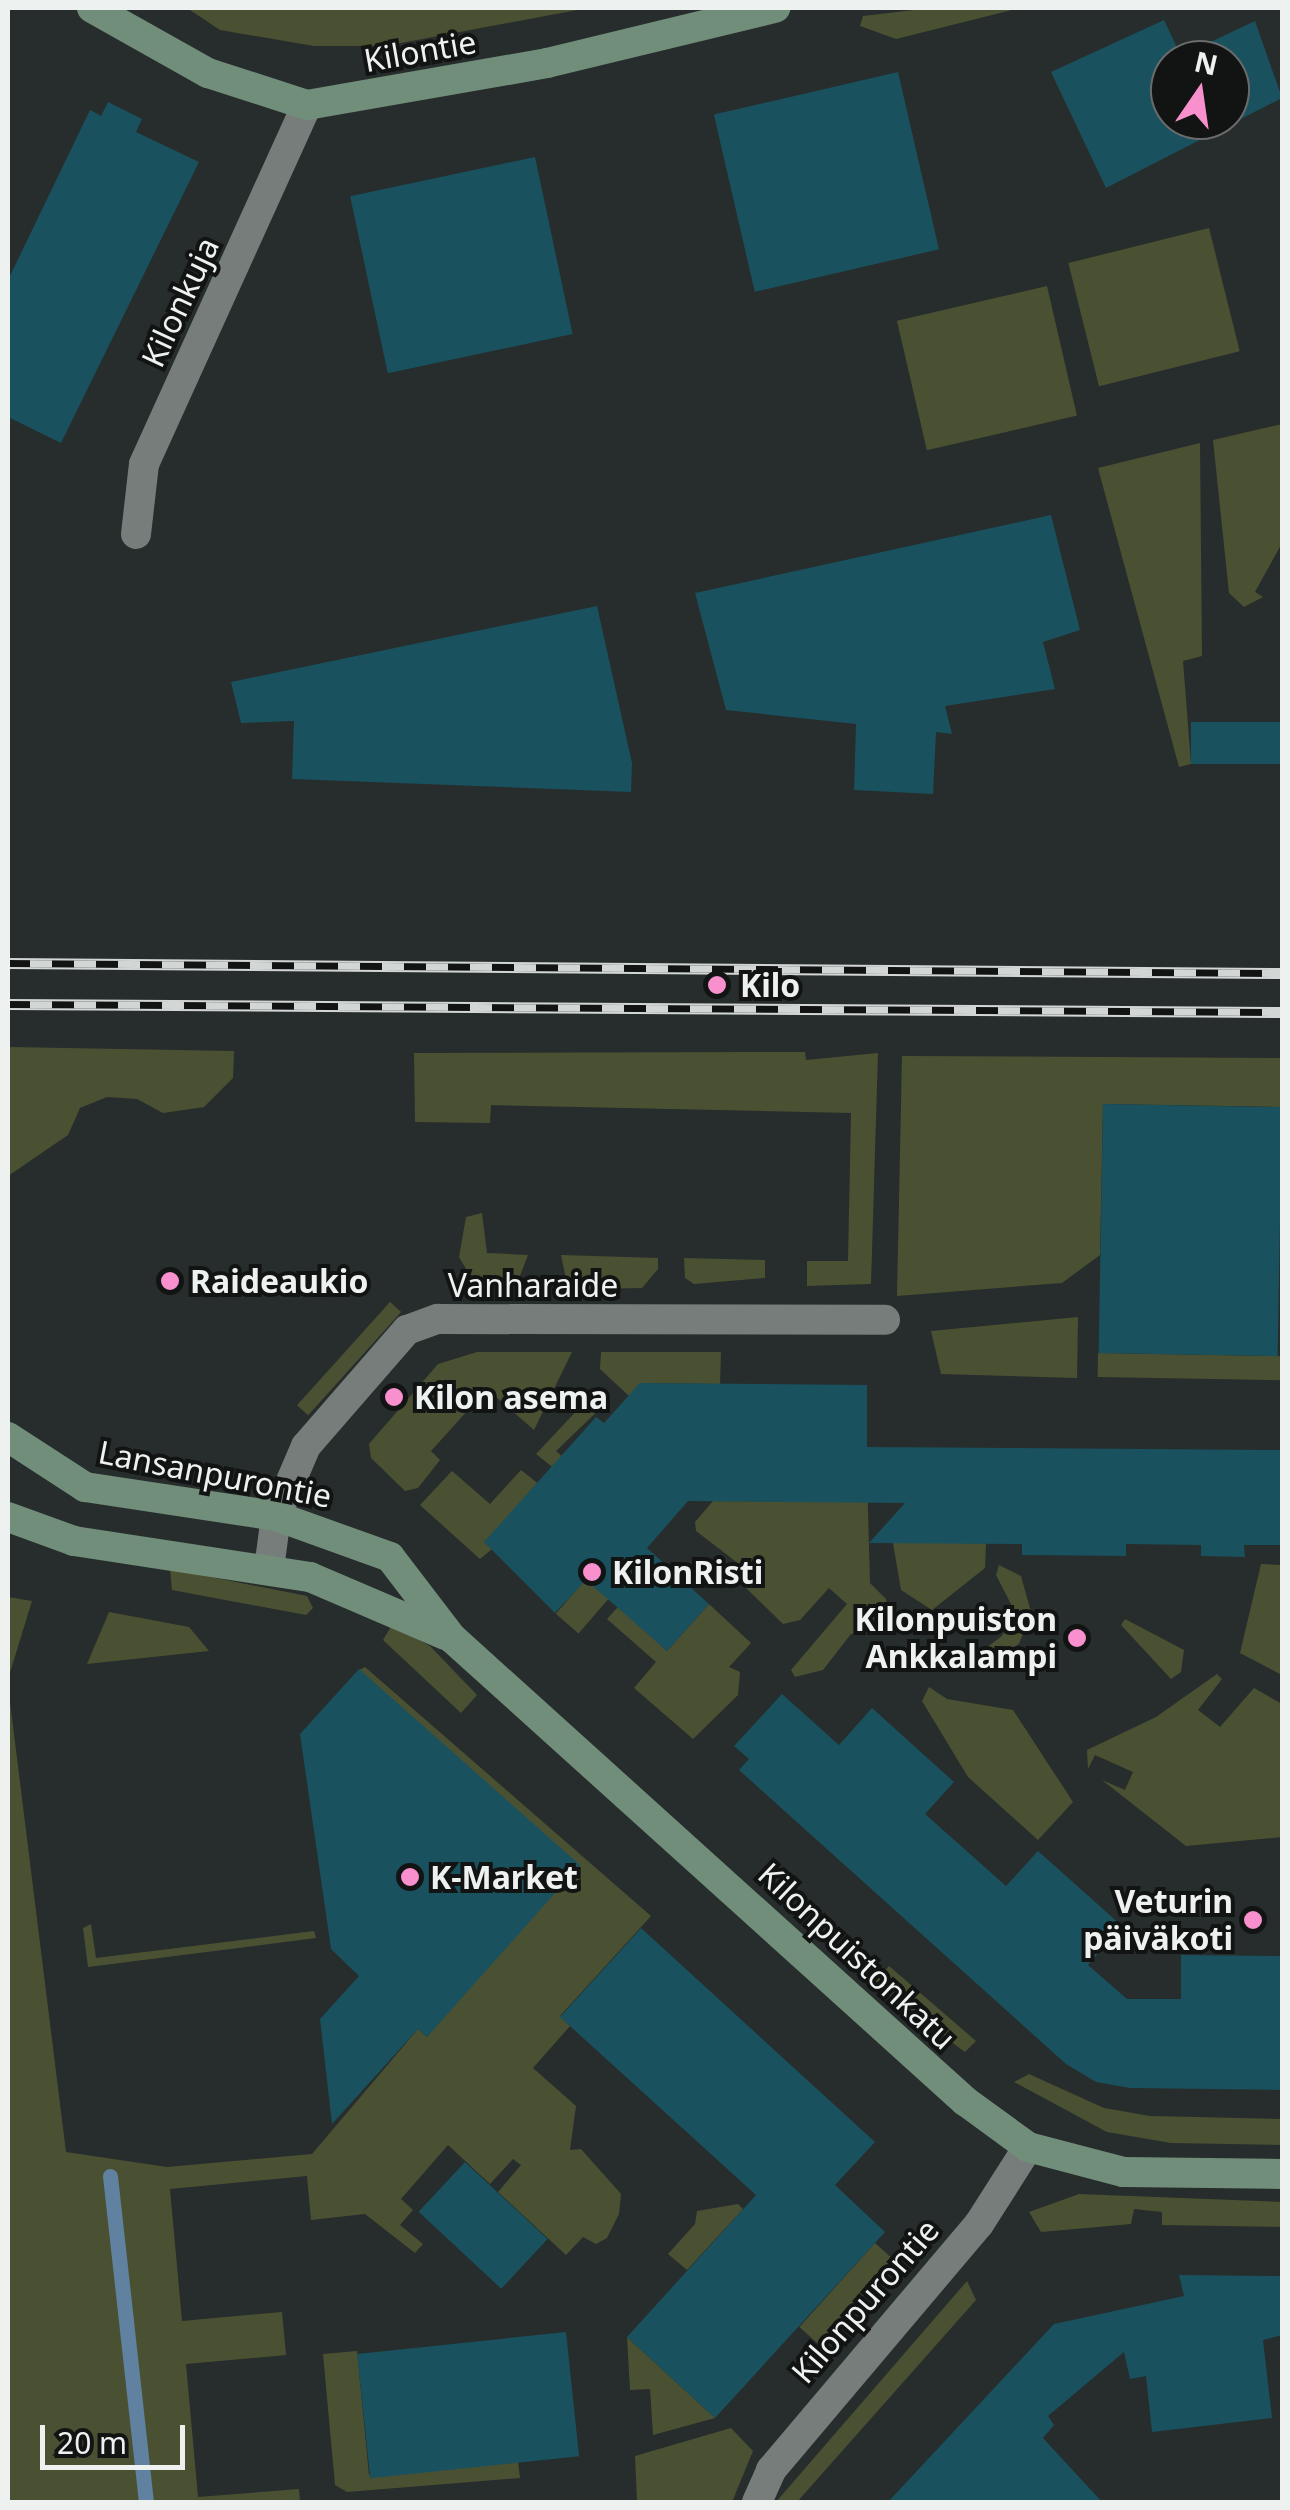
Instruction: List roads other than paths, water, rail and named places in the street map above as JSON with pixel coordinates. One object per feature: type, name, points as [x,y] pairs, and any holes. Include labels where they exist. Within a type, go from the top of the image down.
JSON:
[{"type":"street","name":"Kilontie","points":[[92,8],[208,73],[307,105],[547,63],[775,8]]},
{"type":"street","name":"Kilonkuja","points":[[136,534],[144,464],[307,105]]},
{"type":"street","name":"Vanharaide","points":[[269,1569],[276,1516],[306,1446],[408,1330],[438,1319],[885,1320]]},
{"type":"street","name":"Lansanpurontie","points":[[8,1437],[86,1487],[276,1516],[390,1557],[452,1638]]},
{"type":"street","points":[[8,1516],[74,1541],[310,1577],[452,1638]]},
{"type":"street","name":"Kilonpuistonkatu","points":[[452,1638],[964,2102],[1028,2146],[1124,2172],[1282,2174]]},
{"type":"street","name":"Kilonpurontie","points":[[757,2502],[771,2470],[979,2224],[1028,2146]]},
{"type":"waterway","points":[[110,2176],[146,2502]]},
{"type":"railway","points":[[8,963],[1282,973]]},
{"type":"railway","points":[[8,1004],[1282,1012]]},
{"type":"place","name":"Kilo","points":[[717,985]]},
{"type":"place","name":"Raideaukio","points":[[170,1281]]},
{"type":"place","name":"Kilon asema","points":[[394,1397]]},
{"type":"place","name":"KilonRisti","points":[[592,1572]]},
{"type":"place","name":"Kilonpuiston Ankkalampi","points":[[1077,1638]]},
{"type":"place","name":"K-Market","points":[[410,1877]]},
{"type":"place","name":"Veturin päiväkoti","points":[[1253,1920]]}]
